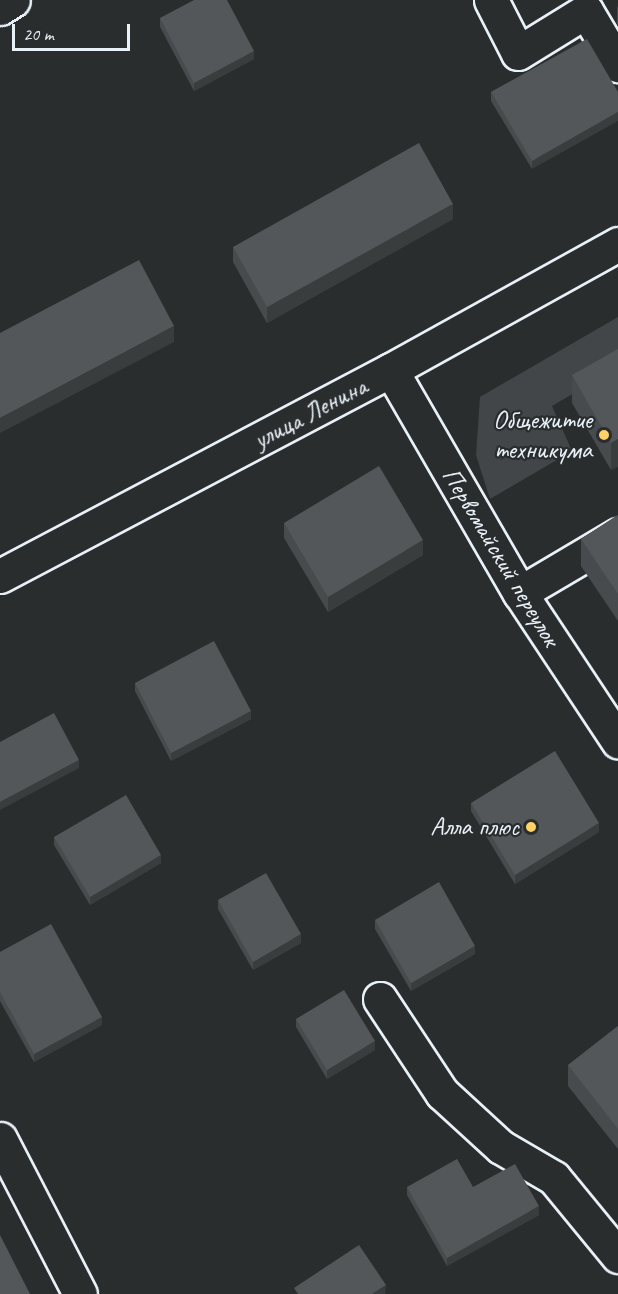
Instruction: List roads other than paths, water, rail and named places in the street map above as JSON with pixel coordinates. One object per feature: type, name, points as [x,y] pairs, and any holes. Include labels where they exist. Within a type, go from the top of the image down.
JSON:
[{"type":"main road","points":[[0,8],[13,0]]},
{"type":"main road","points":[[490,0],[518,53],[586,11],[618,65]]},
{"type":"main road","name":"улица Ленина","points":[[0,576],[391,370],[618,244]]},
{"type":"main road","name":"Первомайский переулок","points":[[391,370],[520,593],[618,741]]},
{"type":"main road","points":[[520,593],[618,535]]},
{"type":"main road","points":[[380,999],[442,1093],[501,1147],[554,1178],[618,1256]]},
{"type":"main road","points":[[0,1139],[80,1294]]},
{"type":"place","name":"Общежитие техникума","points":[[604,435]]},
{"type":"place","name":"Алла плюс","points":[[531,827]]}]
